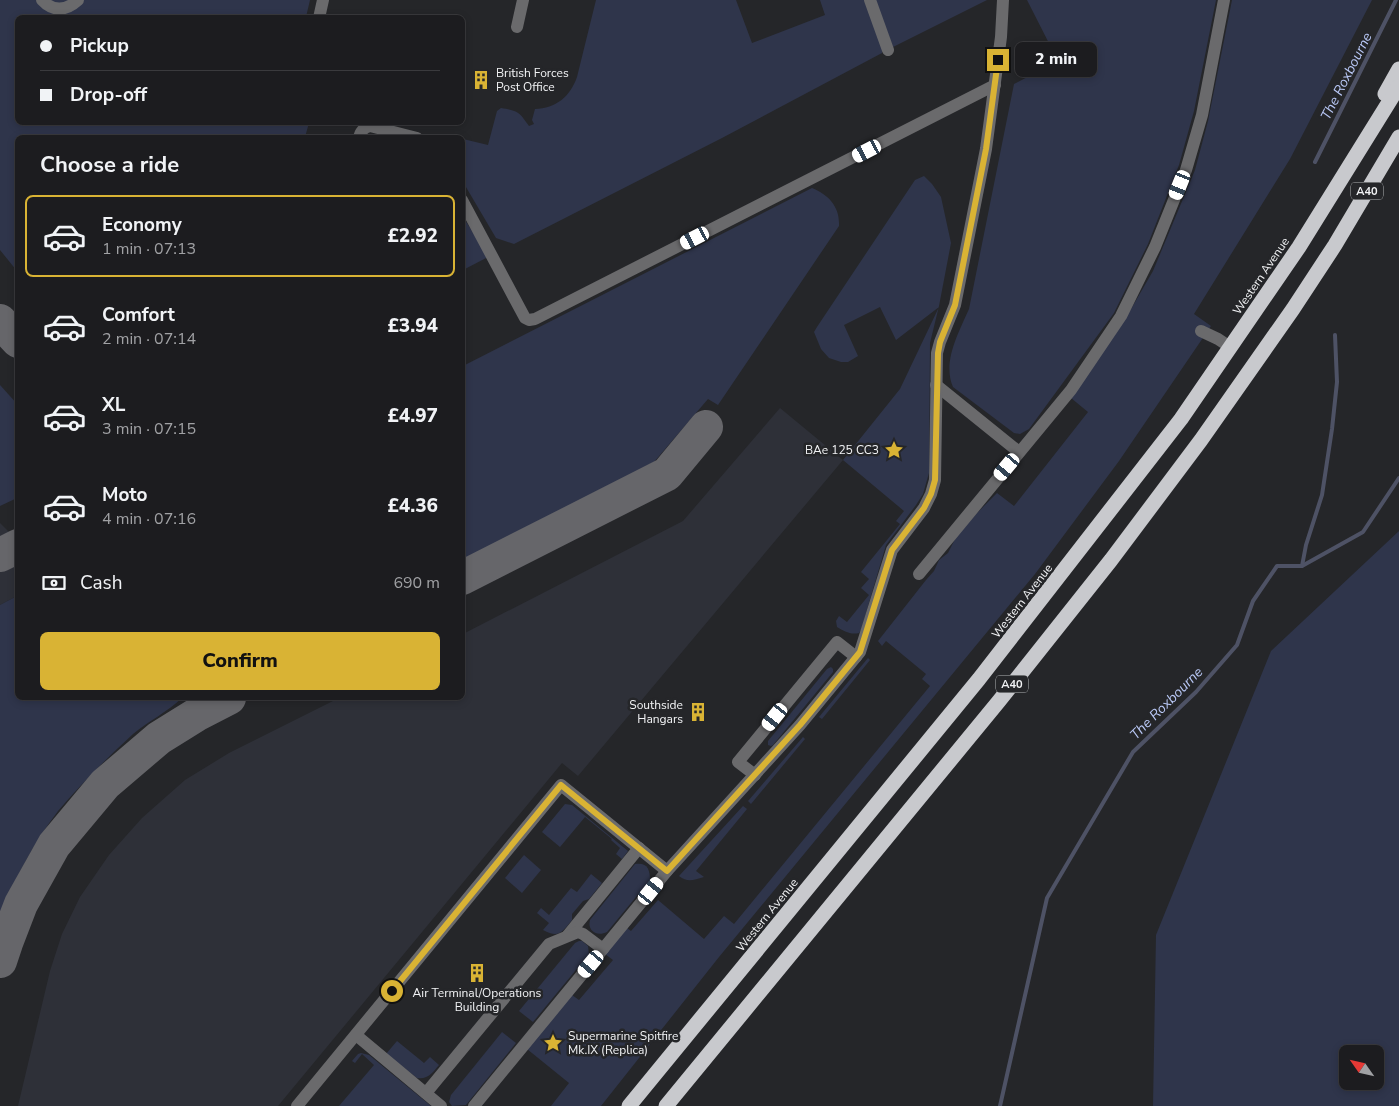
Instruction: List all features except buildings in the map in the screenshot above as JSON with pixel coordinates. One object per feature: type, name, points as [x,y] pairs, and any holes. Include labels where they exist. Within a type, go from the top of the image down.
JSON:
[{"type":"highway","points":[[1340,182],[1358,144],[1399,69]]},
{"type":"highway","name":"Western Avenue","points":[[629,1106],[979,679],[1180,420],[1299,247],[1399,86]]},
{"type":"highway","name":"A40","points":[[666,1106],[999,701],[1111,560],[1201,440],[1293,309],[1335,244],[1399,137]]},
{"type":"highway","points":[[1335,244],[1399,157]]},
{"type":"street","points":[[42,0],[48,6],[60,9],[74,4],[78,0]]},
{"type":"street","points":[[320,15],[323,0]]},
{"type":"street","points":[[517,27],[523,0]]},
{"type":"street","points":[[870,0],[888,50]]},
{"type":"street","points":[[474,1106],[667,871],[800,725],[860,652],[892,550],[924,508],[935,480],[938,353],[940,342],[955,305],[986,149],[1001,37],[1003,0]]},
{"type":"street","points":[[919,574],[1071,390],[1121,316],[1155,247],[1186,170],[1202,115],[1224,0]]},
{"type":"street","points":[[465,206],[525,318],[529,320],[535,319],[995,85]]},
{"type":"street","points":[[360,135],[366,127],[370,126],[405,135]]},
{"type":"street","points":[[1201,331],[1218,338],[1230,347]]},
{"type":"street","points":[[936,386],[1019,452]]},
{"type":"street","points":[[755,775],[738,762],[836,642],[856,657]]},
{"type":"street","points":[[297,1106],[561,785],[667,871]]},
{"type":"street","points":[[568,936],[639,848]]},
{"type":"street","points":[[426,1094],[550,944],[578,932],[603,949]]},
{"type":"street","points":[[356,1035],[441,1106]]},
{"type":"shaded area","points":[[0,0],[310,0],[306,15],[15,15],[15,125],[308,125],[306,135],[15,135],[15,269],[0,250]]},
{"type":"shaded area","points":[[596,0],[736,0],[752,43],[825,15],[820,0],[864,0],[882,45],[882,53],[722,138],[514,244],[496,238],[465,185],[465,139],[488,145],[497,111],[501,108],[518,113],[529,126],[534,124],[532,120],[535,109],[556,104],[566,96],[577,77]]},
{"type":"shaded area","points":[[875,0],[987,0],[893,47]]},
{"type":"shaded area","points":[[1027,0],[1216,0],[1194,111],[1179,165],[1148,244],[1114,313],[1029,429],[1020,434],[1014,433],[953,387],[949,368],[953,347],[969,309],[1014,84],[1058,61]]},
{"type":"shaded area","points":[[1232,0],[1372,0],[1290,159],[1194,314],[1211,326],[1119,461],[1035,574],[719,957],[601,1106],[551,1106],[569,1083],[527,1049],[572,995],[579,1000],[613,960],[605,954],[627,928],[631,931],[658,900],[704,939],[724,916],[734,924],[930,686],[922,679],[926,674],[886,641],[882,646],[878,641],[934,571],[939,560],[948,553],[956,537],[977,513],[997,493],[1014,506],[1088,412],[1071,398],[1131,309],[1153,271],[1195,170],[1208,121]]},
{"type":"shaded area","points":[[924,176],[941,197],[951,243],[939,307],[896,340],[880,307],[844,325],[858,356],[848,362],[829,358],[821,349],[814,332],[915,180]]},
{"type":"shaded area","points":[[812,188],[824,194],[832,202],[838,213],[839,226],[718,405],[708,399],[654,462],[465,559],[465,365]]},
{"type":"shaded area","points":[[465,220],[488,257],[465,269]]},
{"type":"shaded area","points":[[939,308],[930,343],[929,473],[923,494],[886,545],[861,630],[859,633],[850,633],[837,627],[836,621],[839,616],[847,622],[869,595],[861,588],[869,579],[861,572],[900,524],[896,521],[904,511],[843,460],[900,389]]},
{"type":"shaded area","points":[[0,385],[15,402],[15,499],[0,506]]},
{"type":"shaded area","points":[[780,408],[843,460],[578,776],[562,763],[278,1106],[18,1106],[50,971],[62,934],[80,897],[109,855],[142,818],[185,780],[229,753],[335,700],[465,700],[465,633],[683,521]]},
{"type":"shaded area","points":[[0,523],[15,540],[15,597],[0,605]]},
{"type":"shaded area","points":[[1399,531],[1399,1106],[1153,1106],[1156,935],[1271,651]]},
{"type":"shaded area","points":[[15,597],[15,700],[180,700],[133,734],[94,771],[58,811],[26,861],[0,915],[0,605]]},
{"type":"shaded area","points":[[868,658],[870,660],[822,719],[819,717]]},
{"type":"shaded area","points":[[831,667],[833,672],[773,745],[768,745],[768,741],[827,669]]},
{"type":"shaded area","points":[[803,737],[805,739],[751,804],[748,801]]},
{"type":"shaded area","points":[[565,804],[572,805],[628,851],[622,859],[616,854],[620,848],[585,817],[560,847],[542,832]]},
{"type":"shaded area","points":[[743,806],[747,809],[696,871],[704,877],[688,880],[679,876]]},
{"type":"shaded area","points":[[524,855],[541,870],[522,893],[505,878]]},
{"type":"shaded area","points":[[635,864],[642,864],[647,867],[650,880],[607,932],[600,934],[594,932],[589,924],[590,920]]},
{"type":"shaded area","points":[[591,874],[602,883],[589,899],[583,901],[572,914],[572,920],[566,928],[557,934],[548,933],[543,930],[549,923],[537,913],[541,908],[549,915],[571,888],[577,892]]},
{"type":"shaded area","points":[[579,941],[588,946],[589,954],[533,1022],[519,1011],[575,943]]},
{"type":"shaded area","points":[[502,1032],[516,1043],[466,1105],[452,1106],[449,1102],[451,1095]]},
{"type":"shaded area","points":[[397,1041],[424,1063],[430,1057],[439,1065],[427,1077],[417,1078],[386,1054]]},
{"type":"shaded area","points":[[361,1053],[369,1055],[431,1106],[339,1106],[374,1065],[362,1054],[355,1063],[352,1061]]},
{"type":"waterway","name":"The Roxbourne","points":[[1315,162],[1396,0]]},
{"type":"waterway","name":"The Roxbourne","points":[[1000,1106],[1047,898],[1133,752],[1196,692],[1237,645],[1253,601],[1277,566],[1302,566],[1306,545],[1322,495],[1332,429],[1337,382],[1335,335]]},
{"type":"waterway","points":[[1302,566],[1363,532],[1399,478]]},
{"type":"taxiway","points":[[0,321],[15,338]]},
{"type":"taxiway","points":[[465,576],[667,474],[706,427]]},
{"type":"taxiway","points":[[0,555],[15,548]]},
{"type":"taxiway","points":[[0,961],[21,904],[54,845],[105,784],[159,738],[196,715],[225,700]]},
{"type":"place","name":"British Forces Post Office","points":[[481,80]]},
{"type":"place","name":"BAe 125 CC3","points":[[894,450]]},
{"type":"place","name":"Southside Hangars","points":[[698,712]]},
{"type":"place","name":"Air Terminal/Operations Building","points":[[477,973]]},
{"type":"place","name":"Supermarine Spitfire Mk.IX (Replica)","points":[[553,1043]]},
{"type":"route","points":[[392,991],[561,785],[667,871],[800,725],[860,652],[892,550],[924,508],[935,480],[938,353],[940,342],[955,305],[986,149],[998,60]]}]
